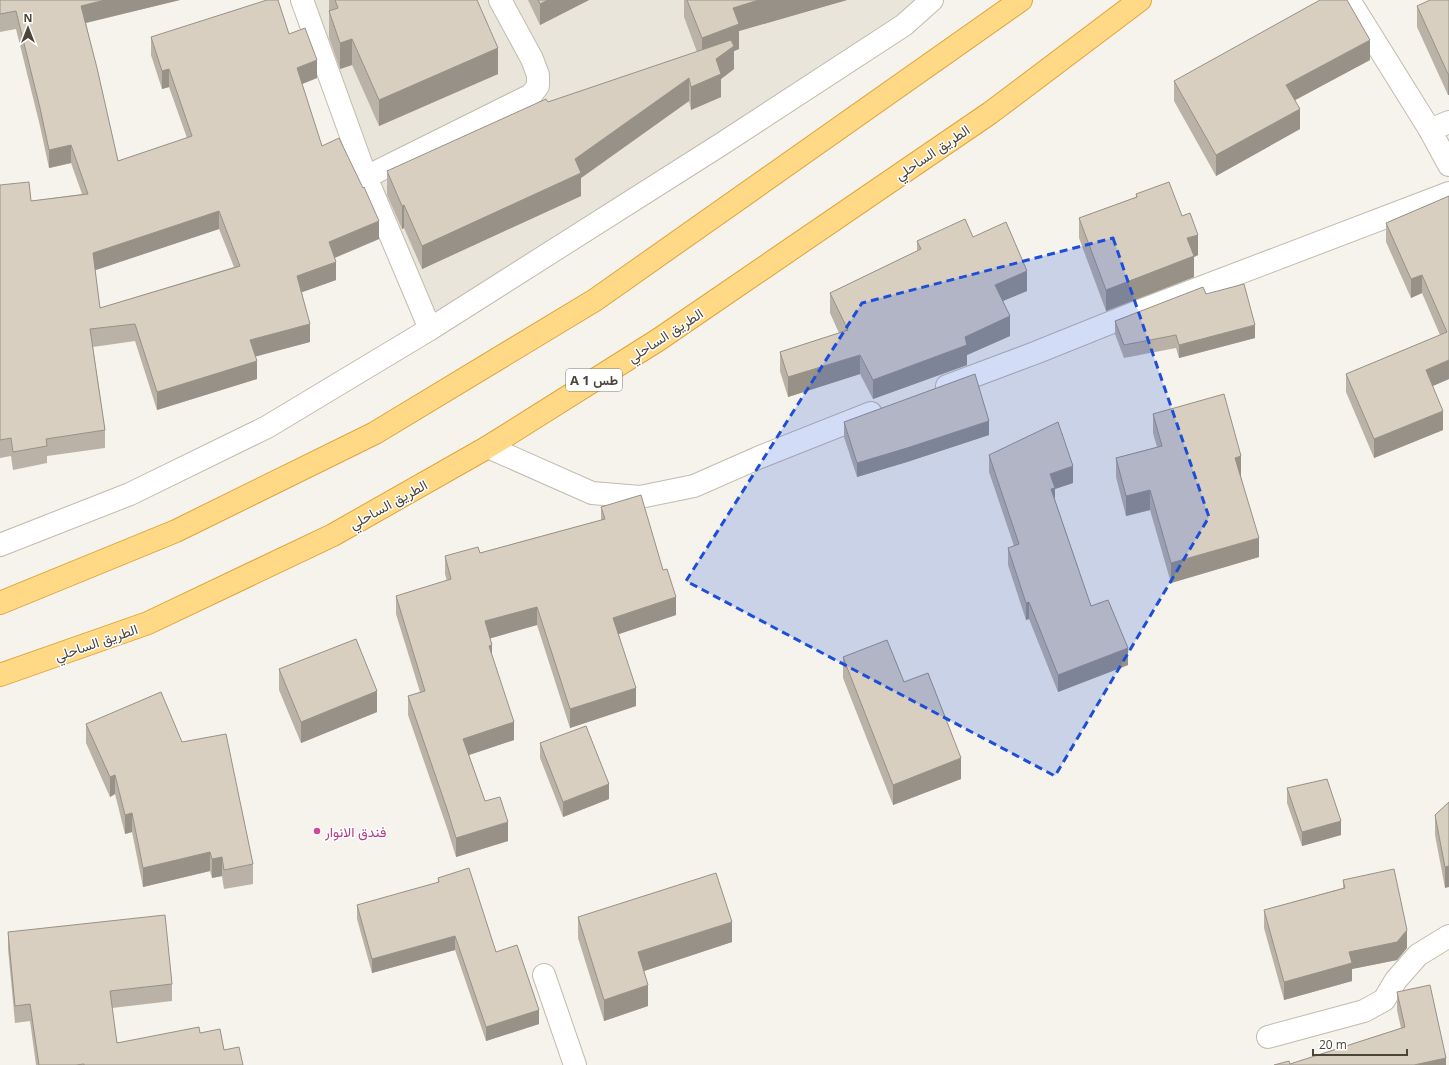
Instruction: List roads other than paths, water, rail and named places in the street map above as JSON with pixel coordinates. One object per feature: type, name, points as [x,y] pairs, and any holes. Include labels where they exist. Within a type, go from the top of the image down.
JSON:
[{"type":"highway","points":[[0,604],[176,531],[374,433],[595,300],[1021,0]]},
{"type":"highway","name":"الطريق الساحلي","points":[[0,675],[148,623],[333,535],[488,447],[658,340],[990,113],[1140,0]]},
{"type":"street","points":[[302,0],[366,177],[430,329]]},
{"type":"street","points":[[366,177],[532,95],[538,86],[538,75],[532,59],[500,0]]},
{"type":"street","points":[[0,545],[130,494],[267,427],[430,329],[720,145],[904,25],[932,0]]},
{"type":"street","points":[[1348,0],[1440,126],[1449,166]]},
{"type":"street","points":[[930,392],[1035,354],[1142,310],[1449,193]]},
{"type":"street","points":[[488,447],[592,493],[640,497],[694,486],[760,457],[847,422],[892,406]]},
{"type":"street","points":[[1268,1037],[1364,1011],[1384,1000],[1396,980],[1418,955],[1449,936]]},
{"type":"street","points":[[544,976],[575,1065]]},
{"type":"place","name":"فندق الانوار","points":[[317,831]]}]
